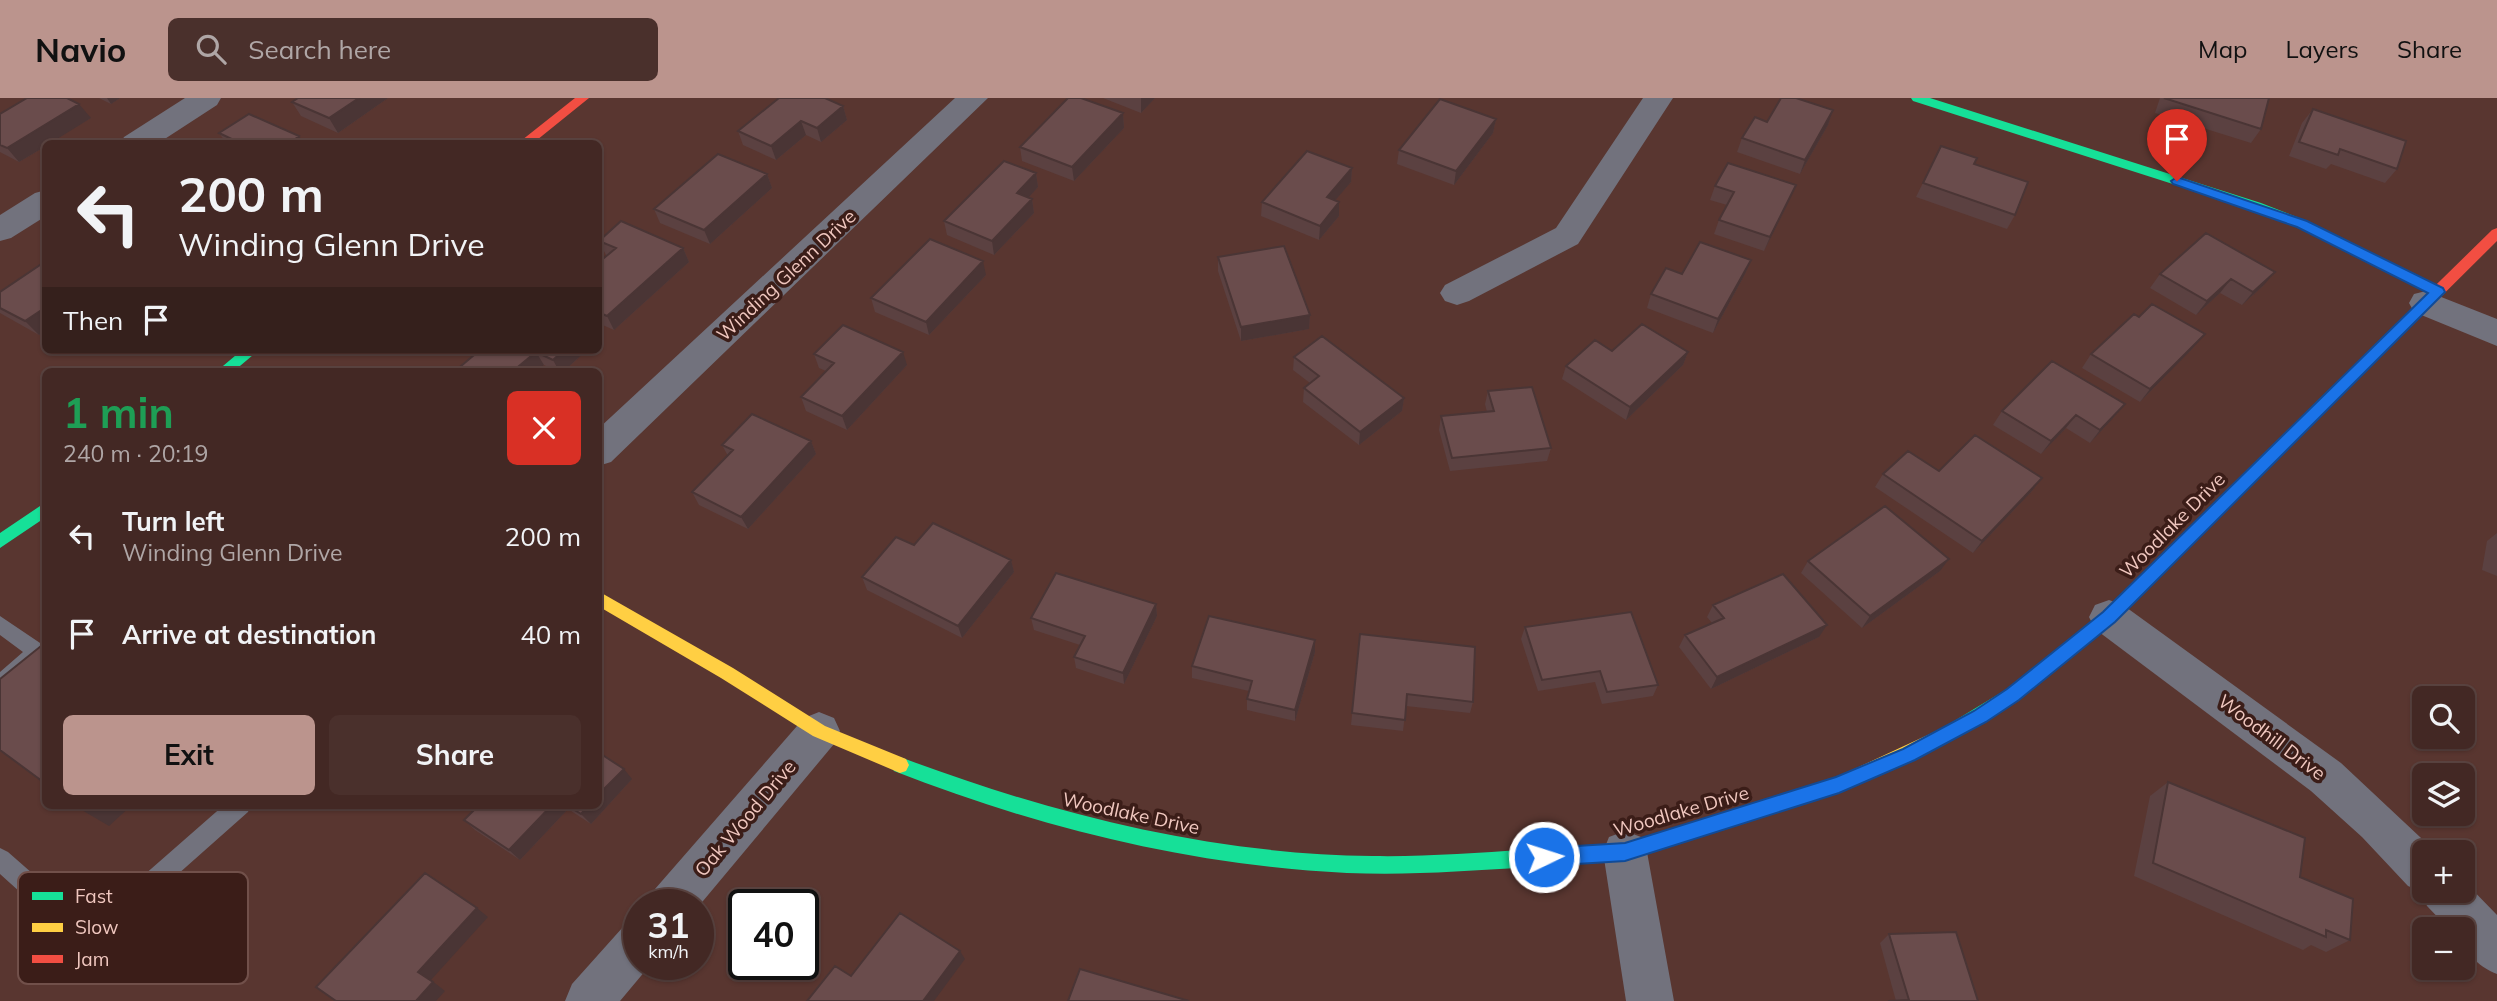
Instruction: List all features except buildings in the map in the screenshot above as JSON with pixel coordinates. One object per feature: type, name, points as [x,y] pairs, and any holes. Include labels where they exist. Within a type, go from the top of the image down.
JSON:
[{"type":"street","points":[[141,140],[206,98]]},
{"type":"street","points":[[528,140],[583,98]]},
{"type":"street","name":"Winding Glenn Drive","points":[[602,448],[973,98]]},
{"type":"street","points":[[1457,293],[1567,236],[1658,98]]},
{"type":"street","points":[[1917,98],[2256,206],[2302,224],[2497,333]]},
{"type":"street","points":[[0,230],[42,204]]},
{"type":"street","name":"Woodlake Drive","points":[[602,600],[727,673],[819,731],[944,783],[1025,811],[1092,829],[1188,848],[1348,864],[1436,864],[1625,852],[1839,785],[1909,754],[1980,716],[2013,694],[2109,617],[2497,233]]},
{"type":"street","points":[[228,368],[246,354]]},
{"type":"street","points":[[0,542],[42,511]]},
{"type":"street","name":"Woodhill Drive","points":[[2109,617],[2326,777],[2412,859]]},
{"type":"street","name":"Oak Wood Drive","points":[[685,889],[819,731]]},
{"type":"street","points":[[1625,852],[1650,1001]]},
{"type":"street","points":[[2455,903],[2488,937],[2497,951]]},
{"type":"street","points":[[589,1001],[623,962]]},
{"type":"lane","points":[[0,624],[38,652],[0,685]]},
{"type":"lane","points":[[164,872],[235,809]]},
{"type":"lane","points":[[0,859],[18,875]]},
{"type":"traffic: fast","points":[[1917,98],[2256,206],[2302,224],[2438,292]]},
{"type":"traffic: fast","points":[[228,368],[247,354]]},
{"type":"traffic: fast","points":[[1947,734],[2013,694],[2109,617],[2347,381]]},
{"type":"traffic: fast","points":[[0,542],[42,511]]},
{"type":"traffic: fast","points":[[900,765],[954,786],[1063,820],[1119,834],[1232,854],[1372,865],[1548,857]]},
{"type":"traffic: slow","points":[[602,600],[727,673],[819,731],[900,765]]},
{"type":"traffic: slow","points":[[1548,857],[1625,852],[1839,785],[1947,734]]},
{"type":"traffic: jam","points":[[528,140],[583,98]]},
{"type":"traffic: jam","points":[[2347,381],[2497,233]]},
{"type":"route","points":[[1544,857],[1625,852],[1839,785],[1909,754],[1980,716],[2013,694],[2109,617],[2438,292],[2302,224],[2177,181]]}]
